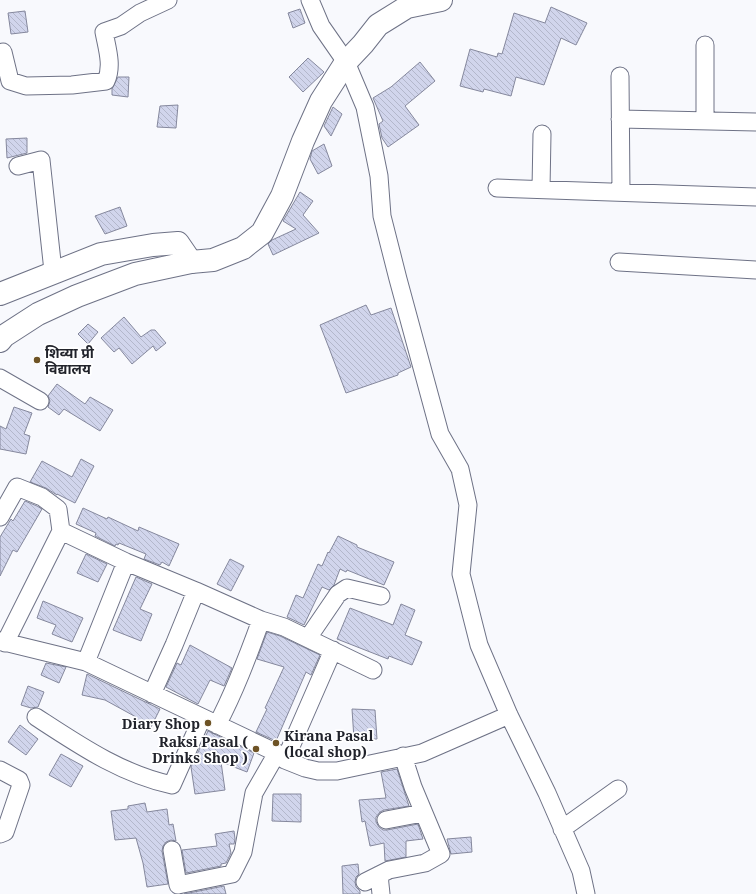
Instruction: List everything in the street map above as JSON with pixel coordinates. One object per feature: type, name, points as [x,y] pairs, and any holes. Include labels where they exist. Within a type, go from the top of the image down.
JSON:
[{"type":"main road","points":[[0,341],[4,336],[38,314],[77,296],[135,274],[191,262],[213,260],[243,248],[262,234],[282,196],[303,141],[321,101],[346,62],[378,25],[407,8],[441,0]]},
{"type":"main road","points":[[0,294],[101,254],[153,245],[178,243],[191,262]]},
{"type":"street","points":[[3,52],[10,81],[26,86],[72,85],[106,81],[109,74],[108,53],[104,32],[121,26],[140,14],[168,0]]},
{"type":"street","points":[[310,0],[321,26],[346,62],[365,107],[379,176],[382,216],[400,286],[440,434],[460,469],[468,505],[461,574],[479,645],[508,715],[547,793],[581,871],[586,894]]},
{"type":"street","points":[[705,45],[705,121]]},
{"type":"street","points":[[620,76],[621,192]]},
{"type":"street","points":[[620,119],[756,122]]},
{"type":"street","points":[[541,189],[542,134]]},
{"type":"street","points":[[18,166],[41,160],[53,272]]},
{"type":"street","points":[[497,188],[756,197]]},
{"type":"street","points":[[619,262],[756,270]]},
{"type":"street","points":[[0,378],[40,401]]},
{"type":"street","points":[[0,517],[17,487],[42,497],[58,509],[61,531],[3,642],[86,662],[305,768],[318,771],[337,771],[422,753],[508,715]]},
{"type":"street","points":[[61,531],[126,562],[261,620],[284,627],[373,670]]},
{"type":"street","points":[[86,662],[126,562]]},
{"type":"street","points":[[308,638],[338,594],[347,588],[381,596]]},
{"type":"street","points":[[152,694],[196,591]]},
{"type":"street","points":[[36,717],[93,754],[126,771],[155,781],[172,784],[210,721],[235,690],[261,620]]},
{"type":"street","points":[[172,850],[178,885],[232,874],[243,852],[254,793],[281,756],[333,650]]},
{"type":"street","points":[[381,894],[372,879],[389,870],[425,863],[441,854],[423,813],[403,756]]},
{"type":"street","points":[[0,770],[19,780],[21,785],[5,832],[0,834]]},
{"type":"street","points":[[562,829],[618,789]]},
{"type":"street","points":[[386,820],[423,813]]},
{"type":"building","points":[[551,7],[587,23],[576,45],[561,38],[544,85],[516,77],[511,96],[484,89],[483,92],[460,86],[470,49],[497,57],[498,53],[502,54],[514,13],[545,23]]},
{"type":"building","points":[[300,9],[305,23],[293,28],[288,13]]},
{"type":"building","points":[[25,11],[28,32],[11,34],[8,13]]},
{"type":"building","points":[[308,58],[324,72],[303,92],[289,77]]},
{"type":"building","points":[[420,62],[435,81],[405,106],[419,125],[388,147],[382,138],[379,124],[383,121],[373,98],[391,87]]},
{"type":"building","points":[[118,77],[129,77],[128,97],[112,95],[112,89]]},
{"type":"building","points":[[178,105],[176,128],[157,127],[160,106]]},
{"type":"building","points":[[333,107],[342,114],[331,136],[324,126]]},
{"type":"building","points":[[27,138],[27,153],[7,158],[6,139]]},
{"type":"building","points":[[324,144],[332,166],[318,174],[310,159],[312,151]]},
{"type":"building","points":[[300,192],[313,201],[303,215],[319,233],[273,255],[268,244],[272,240],[296,229],[283,221]]},
{"type":"building","points":[[120,207],[127,226],[105,234],[95,216]]},
{"type":"building","points":[[366,305],[371,315],[391,308],[411,367],[398,373],[398,375],[346,393],[320,325]]},
{"type":"building","points":[[124,317],[141,337],[151,330],[155,330],[166,343],[156,351],[153,346],[132,364],[119,348],[114,352],[101,338]]},
{"type":"building","points":[[88,324],[98,332],[88,344],[78,334]]},
{"type":"building","points":[[57,384],[85,404],[90,397],[113,410],[100,431],[64,409],[59,415],[48,407],[50,401],[48,396]]},
{"type":"building","points":[[14,407],[32,413],[24,434],[30,436],[26,454],[0,449],[0,426],[6,429]]},
{"type":"building","points":[[81,459],[94,466],[75,503],[46,488],[30,482],[42,461],[72,477]]},
{"type":"building","points":[[25,501],[42,509],[17,552],[13,550],[0,576],[0,537],[11,519],[13,521]]},
{"type":"building","points":[[83,508],[107,519],[108,517],[138,531],[139,527],[179,544],[169,566],[162,562],[160,565],[144,559],[146,554],[119,543],[115,546],[95,536],[96,533],[76,524]]},
{"type":"building","points":[[338,536],[357,545],[357,547],[394,562],[384,585],[347,570],[346,572],[340,569],[334,585],[329,590],[322,587],[304,625],[287,617],[296,595],[303,598],[318,564],[322,566],[328,552],[329,553]]},
{"type":"building","points":[[86,554],[107,564],[98,582],[77,573]]},
{"type":"building","points":[[230,559],[244,566],[231,591],[217,584]]},
{"type":"building","points":[[136,577],[152,584],[140,609],[152,614],[141,641],[113,630]]},
{"type":"building","points":[[43,601],[83,618],[72,642],[52,634],[56,625],[37,618]]},
{"type":"building","points":[[401,604],[415,610],[405,635],[422,642],[412,665],[389,656],[388,659],[337,639],[350,608],[393,625]]},
{"type":"building","points":[[267,632],[280,636],[320,655],[311,675],[306,672],[276,741],[256,732],[267,709],[265,708],[284,667],[257,659]]},
{"type":"building","points":[[190,645],[232,668],[224,686],[210,680],[198,704],[166,687],[177,663],[181,665]]},
{"type":"building","points":[[46,663],[66,667],[59,683],[41,675]]},
{"type":"building","points":[[87,674],[160,709],[150,729],[134,721],[136,717],[105,700],[82,695]]},
{"type":"building","points":[[28,686],[44,692],[38,707],[31,708],[21,705]]},
{"type":"building","points":[[352,709],[375,710],[377,739],[354,739]]},
{"type":"building","points":[[20,725],[38,739],[26,755],[8,742]]},
{"type":"building","points":[[208,731],[254,753],[247,772],[221,762],[225,790],[195,794],[191,767]]},
{"type":"building","points":[[61,754],[83,766],[71,787],[49,775]]},
{"type":"building","points":[[397,769],[409,806],[384,810],[376,817],[376,822],[383,830],[418,824],[423,839],[406,841],[406,857],[385,861],[384,843],[370,846],[365,821],[362,822],[359,800],[386,798],[381,772]]},
{"type":"building","points":[[273,794],[301,794],[301,822],[272,821]]},
{"type":"building","points":[[145,803],[147,812],[167,809],[169,825],[173,824],[176,841],[171,840],[166,842],[162,851],[168,884],[147,887],[143,863],[136,838],[115,840],[111,811],[128,809],[128,806]]},
{"type":"building","points":[[234,831],[234,844],[229,844],[231,853],[226,863],[221,864],[221,866],[186,873],[182,850],[217,846],[215,834]]},
{"type":"building","points":[[471,837],[472,852],[451,854],[447,839]]},
{"type":"building","points":[[358,864],[359,874],[356,877],[355,882],[360,894],[343,894],[342,866]]},
{"type":"building","points":[[224,886],[226,894],[184,894]]},
{"type":"place","name":"शिव्या प्री विद्यालय","points":[[37,360]]},
{"type":"place","name":"Diary Shop","points":[[208,723]]},
{"type":"place","name":"Kirana Pasal (local shop)","points":[[276,743]]},
{"type":"place","name":"Raksi Pasal ( Drinks Shop )","points":[[256,749]]}]
